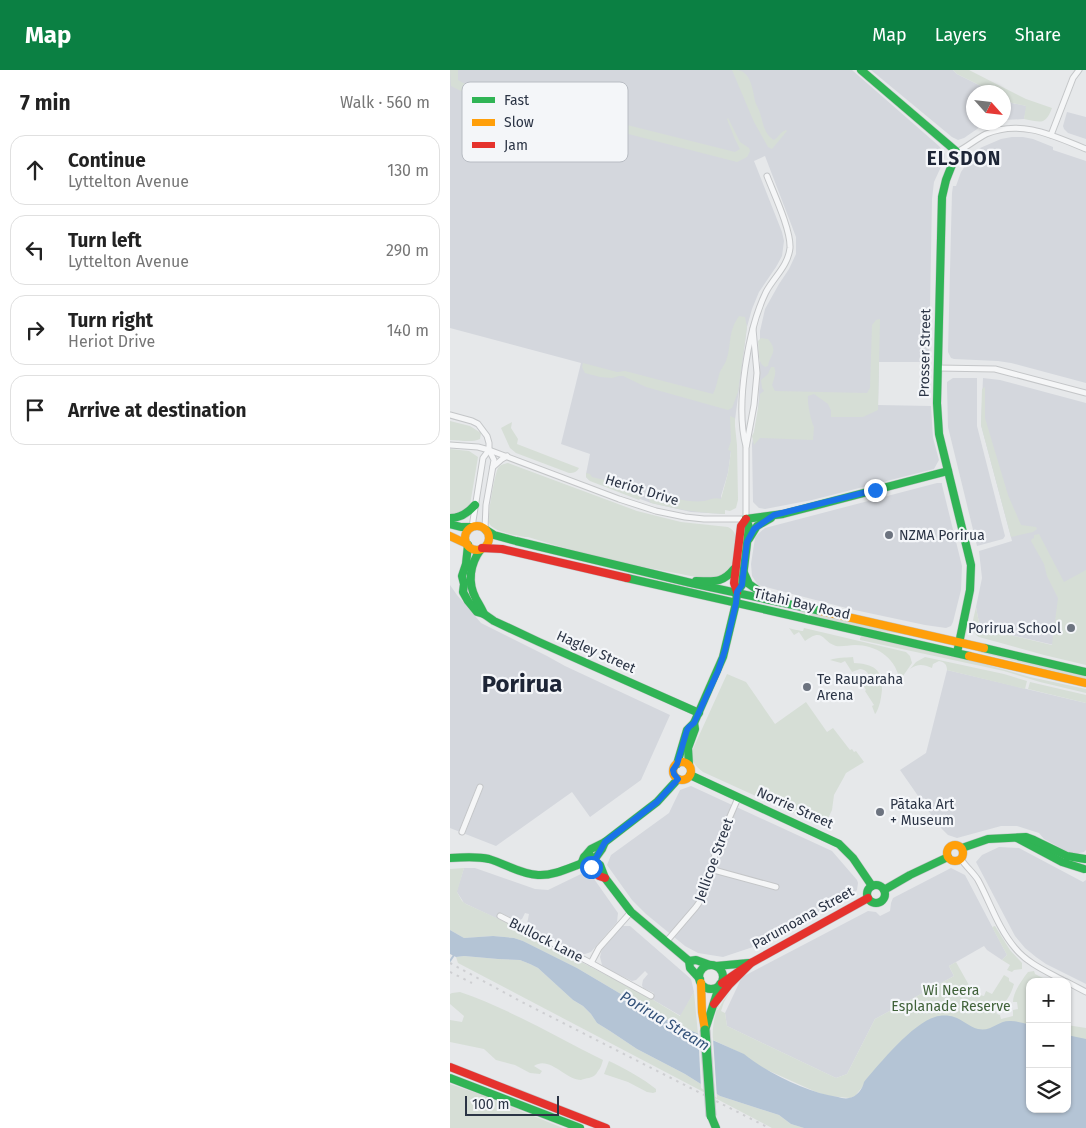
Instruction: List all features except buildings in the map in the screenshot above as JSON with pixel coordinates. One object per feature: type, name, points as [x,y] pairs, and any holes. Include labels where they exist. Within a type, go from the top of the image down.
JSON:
[{"type":"main road","points":[[861,70],[957,152]]},
{"type":"main road","name":"Prosser Street","points":[[957,152],[946,178],[942,197],[938,368],[938,425],[970,564],[970,590],[957,653]]},
{"type":"main road","name":"Heriot Drive","points":[[746,519],[774,515],[948,471]]},
{"type":"main road","points":[[450,518],[464,516],[475,505]]},
{"type":"main road","points":[[747,542],[757,526],[774,515]]},
{"type":"main road","points":[[694,723],[695,729],[688,748],[690,775],[685,780],[678,779],[673,772],[687,730],[694,723],[699,713],[723,657],[736,603],[737,592],[734,583],[747,542],[749,527],[746,519]]},
{"type":"main road","points":[[746,519],[741,526],[740,569],[752,587],[777,601]]},
{"type":"main road","points":[[450,524],[461,528],[477,526],[485,529],[489,536],[486,545],[476,555],[465,584]]},
{"type":"main road","points":[[465,584],[467,545],[465,536],[471,527]]},
{"type":"main road","name":"Titahi Bay Road","points":[[485,529],[494,535],[516,541],[681,581],[724,591],[737,592],[1086,672]]},
{"type":"main road","points":[[450,536],[474,549],[482,549]]},
{"type":"main road","name":"Titahi Bay Road","points":[[482,549],[502,549],[1086,683]]},
{"type":"main road","points":[[681,581],[724,580],[740,569]]},
{"type":"main road","name":"Hagley Street","points":[[465,584],[474,594],[484,614],[494,620],[699,713]]},
{"type":"main road","points":[[677,764],[684,762],[689,765]]},
{"type":"main road","name":"Norrie Street","points":[[690,775],[839,844],[847,850],[862,869],[872,886]]},
{"type":"main road","points":[[450,858],[478,857],[537,875],[553,873],[589,862],[602,849],[605,842],[657,802],[678,779]]},
{"type":"main road","points":[[962,848],[961,859],[956,861],[949,859],[947,851],[950,846],[956,845],[962,848],[994,837],[1006,836],[1017,838],[1026,836],[1068,857],[1085,859],[1083,864],[1085,870]]},
{"type":"main road","points":[[1017,838],[1063,864],[1085,870]]},
{"type":"main road","points":[[884,890],[948,857]]},
{"type":"main road","points":[[589,862],[599,876],[605,878],[630,912],[688,961],[690,968],[706,987],[717,987],[721,984]]},
{"type":"main road","points":[[872,886],[880,886],[884,890],[884,897],[880,902],[873,902],[868,898],[868,891],[872,886]]},
{"type":"main road","name":"Parumoana Street","points":[[721,984],[751,963],[868,898]]},
{"type":"main road","name":"Parumoana Street","points":[[688,961],[696,960],[713,965],[751,963]]},
{"type":"main road","points":[[714,1004],[729,985],[751,963]]},
{"type":"main road","points":[[705,1030],[723,978],[720,968],[713,965],[704,967],[701,971],[701,1002],[705,1030],[711,1116],[710,1128]]},
{"type":"main road","points":[[450,1067],[606,1128]]},
{"type":"main road","points":[[450,1078],[580,1128]]},
{"type":"main road","points":[[711,1116],[716,1128]]},
{"type":"street","points":[[1051,135],[1070,84],[1077,72],[1070,70]]},
{"type":"street","points":[[957,152],[987,134],[1013,128],[1028,128],[1086,149]]},
{"type":"street","points":[[746,448],[743,436],[742,403],[746,362],[753,330],[759,308],[767,290],[784,266],[790,248],[788,231],[767,176]]},
{"type":"street","points":[[746,519],[746,448],[754,405],[757,373],[753,330]]},
{"type":"street","points":[[938,368],[995,369],[1086,393]]},
{"type":"street","points":[[450,416],[478,424],[487,436],[489,450],[494,460],[486,505],[485,529]]},
{"type":"street","name":"Heriot Drive","points":[[450,445],[478,447],[508,456],[619,499],[656,511],[704,519],[746,519]]},
{"type":"street","points":[[471,527],[483,458],[489,450]]},
{"type":"street","points":[[493,467],[508,456]]},
{"type":"street","points":[[462,832],[480,787]]},
{"type":"street","name":"Jellicoe Street","points":[[666,942],[701,901],[721,836],[738,798]]},
{"type":"street","points":[[961,859],[978,880],[1005,933],[1015,948],[1031,962],[1060,978]]},
{"type":"street","points":[[710,869],[776,887]]},
{"type":"street","name":"Bullock Lane","points":[[591,963],[599,948],[630,912]]},
{"type":"street","name":"Bullock Lane","points":[[500,916],[652,996]]},
{"type":"street","points":[[1071,984],[1086,992]]},
{"type":"shaded area","points":[[450,70],[852,70],[939,146],[945,154],[934,182],[932,199],[929,362],[879,362],[878,405],[931,406],[933,438],[939,460],[934,469],[812,500],[765,509],[759,508],[753,502],[752,444],[758,411],[760,331],[765,309],[796,254],[796,237],[765,156],[754,161],[784,241],[782,256],[759,292],[747,327],[728,473],[721,496],[725,514],[691,512],[651,503],[589,480],[586,474],[590,454],[561,444],[581,363],[450,328]]},
{"type":"shaded area","points":[[871,70],[953,70],[979,85],[966,85],[966,130],[976,130],[958,140]]},
{"type":"shaded area","points":[[1011,102],[1027,106],[1024,119],[1011,120]]},
{"type":"shaded area","points":[[1067,112],[1086,117],[1086,139],[1068,133],[1064,129],[1063,126]]},
{"type":"shaded area","points":[[1012,137],[1033,139],[1053,147],[1053,150],[1086,161],[1086,383],[1011,363],[954,359],[951,358],[948,352],[953,186],[956,186],[961,172],[980,148],[1001,139]]},
{"type":"shaded area","points":[[953,378],[977,378],[977,426],[1005,536],[1003,539],[977,546],[948,427],[947,382]]},
{"type":"shaded area","points":[[983,378],[1000,380],[1086,403],[1086,664],[1054,645],[980,628],[976,607],[982,578],[979,551],[1012,541],[981,425]]},
{"type":"shaded area","points":[[942,483],[962,566],[961,590],[951,626],[946,628],[925,625],[850,609],[758,585],[752,576],[751,564],[755,538],[765,528]]},
{"type":"shaded area","points":[[450,585],[481,623],[565,666],[670,715],[641,780],[590,817],[572,792],[496,846],[450,828]]},
{"type":"shaded area","points":[[947,670],[1086,703],[1086,850],[1084,852],[1070,853],[1044,839],[1039,833],[1017,826],[1001,826],[957,838],[948,835],[939,826],[900,770],[926,753]]},
{"type":"shaded area","points":[[691,786],[832,851],[857,880],[857,890],[753,947],[723,957],[698,953],[685,946],[632,900],[607,865],[611,855],[669,813],[680,790]]},
{"type":"shaded area","points":[[999,847],[1019,848],[1083,882],[1086,880],[1086,984],[1046,964],[1025,948],[1015,936],[976,862],[982,855]]},
{"type":"shaded area","points":[[464,868],[475,868],[535,889],[548,890],[581,874],[592,876],[618,913],[617,922],[591,952],[579,954],[528,927],[529,914],[525,913],[522,919],[517,921],[501,913],[498,919],[464,903],[457,890]]},
{"type":"shaded area","points":[[951,868],[965,875],[1007,955],[1002,960],[984,946],[949,966],[954,976],[875,1019],[847,1074],[836,1078],[727,1026],[725,1013],[744,976],[868,911],[876,912],[880,916],[890,911],[893,898]]},
{"type":"shaded area","points":[[622,926],[630,926],[691,979],[694,992],[681,1016],[650,998],[654,993],[643,988],[642,985],[643,980],[648,974],[645,971],[636,980],[632,981],[602,965],[600,957],[602,949]]},
{"type":"green space","points":[[450,70],[458,70],[458,80],[462,82],[462,91],[451,86]]},
{"type":"green space","points":[[732,70],[742,71],[752,85],[755,102],[768,135],[774,140],[782,132],[787,131],[772,149],[768,147],[754,122]]},
{"type":"green space","points":[[953,70],[969,70],[998,85],[979,85]]},
{"type":"green space","points":[[1011,91],[1052,108],[1045,120],[1035,121],[1024,119],[1026,106],[1012,103]]},
{"type":"green space","points":[[728,118],[740,142],[749,148],[750,151],[747,157],[737,162],[628,134],[628,125],[735,152],[740,149]]},
{"type":"green space","points":[[739,316],[745,317],[747,327],[738,392],[732,408],[728,410],[646,387],[623,376],[612,378],[585,373],[582,367],[583,363],[617,372],[625,371],[713,394],[728,355],[731,333]]},
{"type":"green space","points":[[880,319],[878,410],[863,417],[831,417],[831,410],[828,404],[814,394],[808,396],[814,427],[813,440],[760,438],[754,445],[752,436],[760,394],[764,391],[761,380],[768,374],[771,367],[774,367],[775,371],[772,385],[775,391],[867,393],[870,388],[872,325],[876,320]]},
{"type":"green space","points":[[761,338],[768,339],[773,347],[773,353],[768,366],[765,367],[762,365],[759,356],[758,341]]},
{"type":"green space","points":[[985,387],[985,418],[1008,495],[1021,525],[1036,527],[1037,529],[1033,532],[1011,537],[981,425],[982,389]]},
{"type":"green space","points":[[730,416],[735,418],[737,445],[738,500],[736,508],[730,511],[725,510],[725,514],[687,510],[651,503],[649,500],[650,496],[663,500],[664,495],[666,496],[665,498],[677,501],[678,499],[704,501],[714,498],[721,499],[728,473],[731,451],[728,450],[731,441]]},
{"type":"green space","points":[[450,421],[470,426],[481,433],[480,439],[469,441],[450,440]]},
{"type":"green space","points":[[512,422],[511,428],[518,439],[517,444],[579,468],[575,472],[569,473],[516,453],[510,448],[501,428]]},
{"type":"green space","points":[[450,449],[469,451],[478,457],[470,505],[462,514],[450,515]]},
{"type":"green space","points":[[508,463],[637,511],[681,522],[728,527],[736,537],[730,569],[724,576],[719,578],[695,577],[604,558],[495,529],[489,523],[493,486],[498,468]]},
{"type":"green space","points":[[586,473],[592,477],[608,481],[608,483],[626,488],[626,486],[629,486],[628,490],[643,495],[639,500],[590,481],[586,477]]},
{"type":"green space","points":[[1039,534],[1064,582],[1086,570],[1086,665],[979,637],[974,631],[973,624],[976,607],[980,628],[1052,645],[1058,598],[1047,576],[1044,564],[1031,541],[1034,535]]},
{"type":"green space","points":[[791,608],[909,635],[873,630],[813,617]]},
{"type":"green space","points":[[789,628],[803,631],[804,628],[906,652],[910,656],[912,663],[903,676],[899,677],[893,664],[877,650],[855,645],[836,646],[819,635],[805,641],[799,632],[794,635]]},
{"type":"green space","points":[[862,636],[963,658],[1030,677],[1086,689],[1086,693],[1004,671],[860,640]]},
{"type":"green space","points":[[978,652],[1086,676],[1086,679]]},
{"type":"green space","points":[[853,657],[854,663],[871,666],[879,672],[881,677],[882,690],[875,714],[872,706],[874,705],[863,685],[869,681],[868,673],[860,669],[852,672],[845,661],[841,663],[830,660]]},
{"type":"green space","points":[[925,657],[1004,674],[1027,681],[1025,689],[947,670],[945,664],[939,661],[933,664],[932,668],[920,665],[910,669],[916,662]]},
{"type":"green space","points":[[727,674],[746,682],[775,724],[806,702],[827,732],[833,728],[850,750],[856,751],[864,762],[846,773],[834,795],[832,810],[824,827],[703,772],[694,763],[692,751]]},
{"type":"green space","points":[[1030,682],[1086,695],[1086,703],[1028,689]]},
{"type":"green space","points":[[464,868],[457,892],[466,904],[501,920],[650,998],[680,1016],[694,992],[698,1034],[658,1016],[577,968],[523,941],[493,936],[464,938],[450,930],[450,869]]},
{"type":"green space","points":[[995,926],[1010,950],[1022,963],[1022,969],[1012,972],[1007,970],[1010,965],[1002,960],[1007,955],[992,927]]},
{"type":"green space","points":[[456,957],[520,960],[538,968],[573,1000],[583,1006],[597,1023],[637,1049],[685,1074],[720,1096],[779,1115],[791,1124],[804,1128],[772,1128],[458,963]]},
{"type":"green space","name":"Wi Neera Esplanade Reserve","points":[[956,962],[970,987],[968,992],[984,996],[986,991],[992,994],[1004,975],[1014,984],[1007,999],[995,1009],[1001,1019],[1013,1016],[1013,1010],[1018,1009],[1017,1002],[1013,1002],[1014,994],[1028,972],[1034,971],[1035,974],[1043,978],[1026,978],[1026,1113],[1071,1113],[1071,1026],[1086,1028],[1086,1128],[864,1085],[855,1096],[850,1098],[829,1096],[816,1092],[765,1069],[743,1054],[713,1040],[717,1010],[730,992],[721,1011],[725,1013],[727,1026],[836,1078],[847,1074],[875,1019],[954,976],[949,966]]},
{"type":"green space","points":[[460,992],[515,1015],[603,1060],[600,1068],[590,1078],[581,1080],[575,1079],[552,1066],[540,1063],[534,1066],[542,1071],[540,1074],[530,1073],[515,1065],[496,1060],[484,1049],[450,1042],[450,1020],[462,1022],[464,1016],[450,1004],[450,994]]},
{"type":"green space","points":[[609,1061],[645,1081],[656,1089],[656,1092],[647,1092],[628,1082],[604,1074]]},
{"type":"green space","points":[[450,1084],[479,1094],[563,1128],[450,1128]]},
{"type":"water","name":"Porirua Stream","points":[[450,930],[464,938],[493,936],[523,941],[577,968],[658,1016],[744,1054],[788,1081],[826,1095],[842,1098],[852,1097],[857,1094],[878,1065],[917,1027],[935,1017],[952,1016],[978,1029],[987,1029],[1006,1021],[1026,1024],[1026,1113],[1071,1113],[1071,1036],[1086,1039],[1086,1128],[804,1128],[791,1124],[779,1115],[720,1096],[685,1074],[637,1049],[597,1023],[583,1006],[573,1000],[538,968],[530,964],[520,960],[456,957],[450,954]]},
{"type":"pier","points":[[698,1031],[713,1038],[717,1098],[701,1088]]},
{"type":"waterway","points":[[450,961],[454,955]]},
{"type":"railway","points":[[450,963],[520,1001],[769,1128]]},
{"type":"railway","points":[[450,972],[472,983]]},
{"type":"traffic: fast","points":[[861,70],[957,152],[946,180],[942,197],[937,403],[939,434],[971,565],[970,590],[957,653]]},
{"type":"traffic: fast","points":[[746,519],[783,514],[948,471]]},
{"type":"traffic: fast","points":[[450,518],[464,514],[475,505]]},
{"type":"traffic: fast","points":[[749,539],[757,526],[771,518]]},
{"type":"traffic: fast","points":[[689,765],[688,748],[695,729],[694,723],[723,657],[737,592],[742,585],[749,527],[746,519]]},
{"type":"traffic: fast","points":[[450,524],[471,527]]},
{"type":"traffic: fast","points":[[486,530],[494,535],[516,541],[691,583],[821,611]]},
{"type":"traffic: fast","points":[[468,545],[466,564],[462,576],[463,592],[477,612],[539,642],[699,713]]},
{"type":"traffic: fast","points":[[481,549],[472,567],[471,586],[484,614]]},
{"type":"traffic: fast","points":[[696,581],[721,579],[730,574],[734,569]]},
{"type":"traffic: fast","points":[[744,573],[749,584],[766,596]]},
{"type":"traffic: fast","points":[[627,578],[969,656]]},
{"type":"traffic: fast","points":[[984,648],[1086,672]]},
{"type":"traffic: fast","points":[[677,764],[687,730],[694,723]]},
{"type":"traffic: fast","points":[[690,775],[839,844],[853,858],[872,886]]},
{"type":"traffic: fast","points":[[585,856],[591,849],[605,842],[657,802],[678,779]]},
{"type":"traffic: fast","points":[[962,848],[988,839],[1026,837],[1067,856],[1085,859]]},
{"type":"traffic: fast","points":[[1017,838],[1062,862],[1084,869]]},
{"type":"traffic: fast","points":[[594,860],[605,842]]},
{"type":"traffic: fast","points":[[594,861],[590,867],[586,867],[582,862],[584,857],[589,855],[592,857],[600,865],[605,878],[631,912],[689,961],[690,968],[700,979]]},
{"type":"traffic: fast","points":[[884,890],[948,857]]},
{"type":"traffic: fast","points":[[450,858],[484,858],[525,873],[538,875],[555,873],[583,863]]},
{"type":"traffic: fast","points":[[876,885],[882,888],[885,894],[882,900],[876,903],[870,900],[867,894],[870,888],[876,885]]},
{"type":"traffic: fast","points":[[689,961],[696,960],[710,965]]},
{"type":"traffic: fast","points":[[716,966],[749,963]]},
{"type":"traffic: fast","points":[[711,965],[716,966],[722,972],[723,977],[722,982],[716,988],[711,989],[706,988],[700,982],[699,977],[700,972],[706,966],[711,965]]},
{"type":"traffic: fast","points":[[705,1030],[720,984]]},
{"type":"traffic: fast","points":[[705,1030],[711,1116]]},
{"type":"traffic: fast","points":[[450,1078],[580,1128]]},
{"type":"traffic: fast","points":[[711,1116],[716,1128]]},
{"type":"traffic: slow","points":[[477,526],[482,527],[488,533],[489,538],[488,543],[482,549],[477,550],[472,549],[466,543],[465,538],[466,533],[472,527],[477,526]]},
{"type":"traffic: slow","points":[[450,536],[467,544]]},
{"type":"traffic: slow","points":[[821,611],[984,648]]},
{"type":"traffic: slow","points":[[969,656],[1086,683]]},
{"type":"traffic: slow","points":[[682,762],[688,765],[691,771],[688,777],[682,780],[676,777],[673,771],[676,765],[682,762]]},
{"type":"traffic: slow","points":[[952,845],[958,845],[963,850],[963,853],[961,859],[952,861],[947,856],[947,850],[952,845]]},
{"type":"traffic: slow","points":[[701,983],[705,1030]]},
{"type":"traffic: jam","points":[[737,592],[734,583],[741,526],[746,519]]},
{"type":"traffic: jam","points":[[482,548],[502,549],[627,578]]},
{"type":"traffic: jam","points":[[588,867],[599,876],[605,878]]},
{"type":"traffic: jam","points":[[722,983],[751,963],[868,898]]},
{"type":"traffic: jam","points":[[714,1004],[729,985],[751,963]]},
{"type":"traffic: jam","points":[[450,1067],[606,1128]]},
{"type":"place","name":"NZMA Porirua","points":[[889,535]]},
{"type":"place","name":"Porirua School","points":[[1071,628]]},
{"type":"place","name":"Te Rauparaha Arena","points":[[807,687]]},
{"type":"place","name":"Pātaka Art + Museum","points":[[880,812]]},
{"type":"district","name":"ELSDON","points":[[964,158]]},
{"type":"district","name":"Porirua","points":[[522,684]]},
{"type":"route","points":[[591,867],[605,842],[657,802],[678,779],[675,777],[673,770],[677,764],[687,730],[694,723],[718,671],[725,650],[737,592],[742,585],[747,542],[754,529],[774,515],[875,490]]}]
